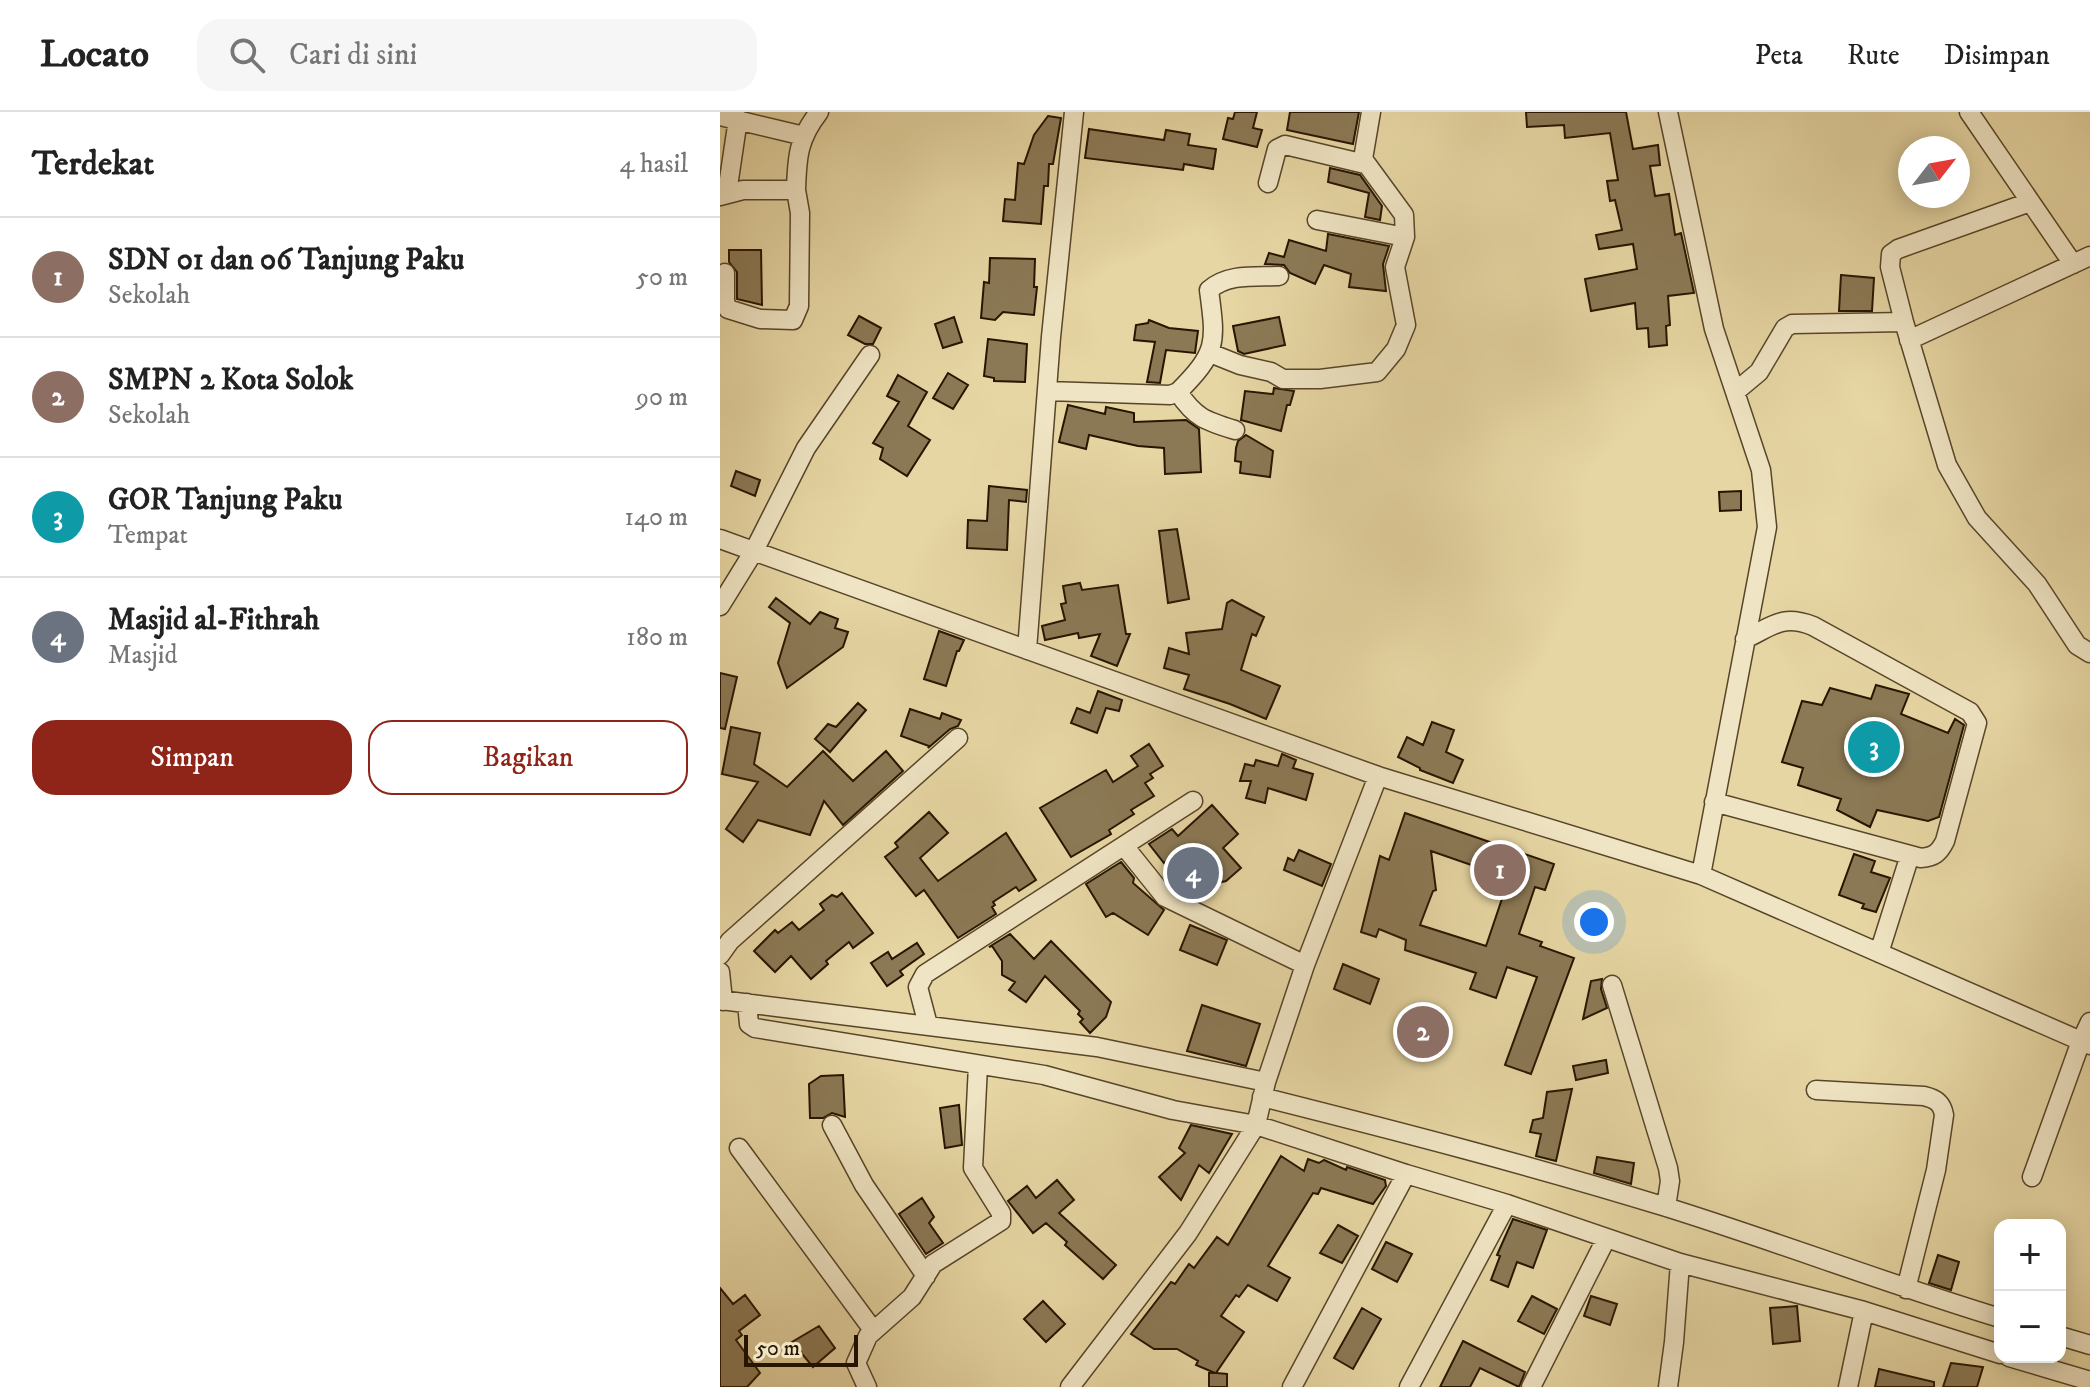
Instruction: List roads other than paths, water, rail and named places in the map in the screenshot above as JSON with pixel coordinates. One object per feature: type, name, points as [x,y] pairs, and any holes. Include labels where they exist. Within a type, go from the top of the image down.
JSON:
[{"type":"street","points":[[725,273],[725,302],[728,309],[760,319],[793,320],[799,306],[797,151],[819,112]]},
{"type":"street","points":[[1027,650],[1047,391],[1074,112]]},
{"type":"street","points":[[1210,353],[1240,365],[1271,372],[1283,379],[1320,379],[1377,372],[1396,349],[1404,334],[1405,313],[1397,288],[1395,267],[1405,237],[1404,215],[1365,164],[1363,152],[1371,112]]},
{"type":"street","points":[[1668,112],[1714,329],[1761,470],[1767,527],[1701,875]]},
{"type":"street","points":[[1735,392],[1756,376],[1785,328],[1792,324],[1906,331],[2082,260],[2030,202],[1969,112]]},
{"type":"street","points":[[796,190],[743,190],[724,194],[729,118],[804,136]]},
{"type":"street","points":[[1268,183],[1277,149],[1285,145],[1365,164]]},
{"type":"street","points":[[2030,202],[1891,254],[1890,267],[1944,459],[1970,507],[2037,584],[2077,645],[2090,653]]},
{"type":"street","points":[[1317,220],[1405,237]]},
{"type":"street","points":[[1047,391],[1170,395],[1178,392],[1210,353],[1214,330],[1209,290],[1216,284],[1235,278],[1279,276]]},
{"type":"street","points":[[720,606],[754,551],[806,448],[870,355]]},
{"type":"street","points":[[1178,392],[1199,417],[1235,430]]},
{"type":"street","points":[[720,539],[1378,776],[1701,875],[2085,1043]]},
{"type":"street","points":[[1714,802],[1910,855],[1930,857],[1939,852],[1945,841],[1977,723],[1974,715],[1795,619],[1745,639]]},
{"type":"street","points":[[720,955],[730,941],[958,738]]},
{"type":"street","points":[[1073,1386],[1188,1233],[1256,1125],[1264,1089],[1305,965],[1378,776]]},
{"type":"street","points":[[928,1025],[918,987],[925,974],[1193,801]]},
{"type":"street","points":[[1124,846],[1165,897],[1305,965]]},
{"type":"street","points":[[1879,953],[1910,855]]},
{"type":"street","points":[[720,972],[722,1000],[1097,1047],[1264,1089],[1383,1128],[1666,1207],[1994,1316]]},
{"type":"street","points":[[1612,985],[1668,1168],[1670,1181],[1666,1207]]},
{"type":"street","points":[[747,1003],[749,1024],[755,1028],[1044,1075],[1173,1110],[1256,1125],[1507,1204],[1680,1263],[1864,1311],[1994,1352]]},
{"type":"street","points":[[2032,1177],[2085,1043],[2090,1022]]},
{"type":"street","points":[[867,1387],[856,1363],[873,1330],[910,1300],[937,1260],[998,1224],[1002,1217],[973,1168],[978,1065]]},
{"type":"street","points":[[1816,1090],[1924,1096],[1938,1101],[1942,1107],[1944,1115],[1936,1170],[1906,1289]]},
{"type":"street","points":[[832,1125],[864,1185],[926,1276]]},
{"type":"street","points":[[739,1148],[873,1330]]},
{"type":"street","points":[[1292,1387],[1406,1174]]},
{"type":"street","points":[[1409,1387],[1507,1204]]},
{"type":"street","points":[[1531,1387],[1606,1239]]},
{"type":"street","points":[[1668,1387],[1680,1263]]},
{"type":"street","points":[[1848,1387],[1864,1311]]},
{"type":"street","points":[[2066,1338],[2090,1345]]},
{"type":"street","points":[[2022,1363],[2058,1380],[2090,1381]]},
{"type":"place","name":"GOR Tanjung Paku","points":[[1874,747]]},
{"type":"place","name":"SDN 01 dan 06 Tanjung Paku","points":[[1500,870]]},
{"type":"place","name":"Masjid al-Fithrah","points":[[1193,873]]},
{"type":"place","name":"SMPN 2 Kota Solok","points":[[1423,1032]]}]
